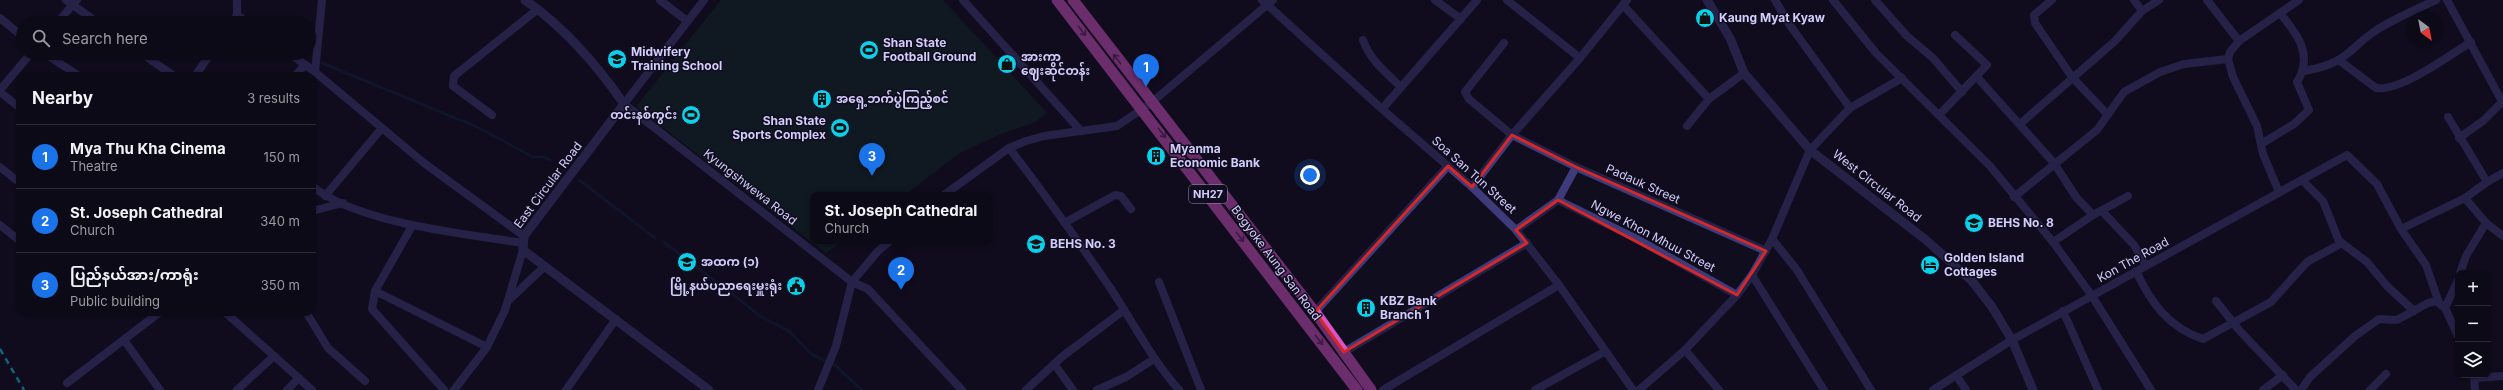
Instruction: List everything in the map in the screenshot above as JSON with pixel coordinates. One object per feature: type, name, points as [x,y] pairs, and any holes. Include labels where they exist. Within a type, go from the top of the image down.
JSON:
[{"type":"highway","name":"Bogyoke Aung San Road","points":[[1057,0],[1147,106],[1315,312],[1371,390]]},
{"type":"highway","name":"Bogyoke Aung San Road","points":[[1072,0],[1147,106],[1357,390]]},
{"type":"street","points":[[237,0],[238,15]]},
{"type":"street","points":[[298,60],[315,72],[322,0]]},
{"type":"street","points":[[525,0],[538,9],[588,56],[624,104],[704,0]]},
{"type":"street","points":[[660,0],[687,21]]},
{"type":"street","points":[[963,0],[1081,131]]},
{"type":"street","points":[[948,192],[1009,148],[1044,136],[1117,126],[1147,106],[1264,3],[1273,0]]},
{"type":"street","points":[[1435,0],[1461,19]]},
{"type":"street","points":[[1382,109],[1477,0]]},
{"type":"street","points":[[1507,0],[1580,58]]},
{"type":"street","name":"West Circular Road","points":[[1707,0],[1730,38],[1744,73],[1810,150],[1926,240],[1972,281],[1992,307],[2012,340],[2034,390]]},
{"type":"street","points":[[1775,0],[1789,24],[1850,108]]},
{"type":"street","points":[[1833,0],[1876,53],[1990,166],[2014,197],[2053,242],[2092,296],[2151,390]]},
{"type":"street","points":[[1876,0],[1907,36],[1933,58],[1962,92]]},
{"type":"street","points":[[2052,0],[2034,15],[2035,23],[2072,78],[2107,114]]},
{"type":"street","points":[[2134,0],[2142,11]]},
{"type":"street","points":[[2020,124],[2115,41],[2142,11],[2160,0]]},
{"type":"street","points":[[2207,0],[2239,41]]},
{"type":"street","points":[[2279,192],[2263,154],[2257,126],[2233,77],[2228,59],[2239,41],[2299,0]]},
{"type":"street","points":[[2304,71],[2327,67],[2340,61],[2377,30],[2436,0]]},
{"type":"street","points":[[2447,0],[2503,102],[2483,121],[2460,138]]},
{"type":"street","points":[[62,16],[71,2],[89,16]]},
{"type":"street","points":[[1472,187],[1512,136],[1580,58],[1625,2],[1709,99]]},
{"type":"street","name":"Soa San Tun Street","points":[[1264,3],[1382,109],[1472,187],[1516,230],[1559,285],[1604,352],[1633,390]]},
{"type":"street","points":[[492,114],[453,86],[452,81],[454,76],[538,9]]},
{"type":"street","points":[[2261,144],[2306,115],[2309,110],[2307,101],[2297,82],[2304,71],[2304,55],[2299,37],[2280,13]]},
{"type":"street","points":[[0,18],[16,31]]},
{"type":"street","points":[[1939,115],[1987,65],[1955,35]]},
{"type":"street","points":[[1363,40],[1366,49],[1380,68],[1401,87]]},
{"type":"street","points":[[2340,61],[2376,88],[2383,89],[2398,84],[2471,42]]},
{"type":"street","name":"Padauk Street","points":[[1504,43],[1465,92],[1468,99],[1512,136],[1576,167],[1766,251]]},
{"type":"street","points":[[2014,197],[2054,163],[2097,130],[2124,92],[2160,72],[2184,64],[2228,59]]},
{"type":"street","points":[[16,105],[0,91],[25,60]]},
{"type":"street","points":[[55,60],[73,72]]},
{"type":"street","points":[[151,60],[168,72]]},
{"type":"street","points":[[198,72],[206,60]]},
{"type":"street","points":[[299,72],[305,65]]},
{"type":"street","points":[[316,73],[523,243],[545,266],[709,390]]},
{"type":"street","points":[[1687,126],[1709,99],[1744,73]]},
{"type":"street","points":[[1976,76],[2054,163],[2076,197],[2093,215]]},
{"type":"street","points":[[1639,390],[1685,350],[1738,295],[1752,275],[1772,239],[1810,150],[1850,108],[1902,78]]},
{"type":"street","name":"East Circular Road","points":[[523,243],[624,104]]},
{"type":"street","name":"Kyungshwewa Road","points":[[624,104],[852,282],[868,289],[962,390]]},
{"type":"street","points":[[2448,117],[2486,182]]},
{"type":"street","points":[[325,196],[382,128]]},
{"type":"street","points":[[1009,148],[1066,222],[1124,310],[1154,359],[1179,390]]},
{"type":"street","name":"Kon The Road","points":[[1933,390],[2012,340],[2347,155],[2377,184],[2401,229]]},
{"type":"street","points":[[1315,312],[1448,166]]},
{"type":"street","points":[[0,167],[16,180]]},
{"type":"street","points":[[1516,230],[1558,200],[1576,167]]},
{"type":"street","points":[[2455,330],[2442,306],[2426,265],[2401,229],[2465,198],[2486,182],[2503,173]]},
{"type":"street","points":[[2302,180],[2323,201],[2342,243],[2367,262],[2386,286],[2414,312]]},
{"type":"street","points":[[316,189],[325,196],[343,203],[412,226],[523,243]]},
{"type":"street","points":[[1066,222],[1115,196],[1121,196],[1131,209]]},
{"type":"street","points":[[2053,242],[2093,215],[2128,196]]},
{"type":"street","points":[[2465,198],[2486,223],[2503,236]]},
{"type":"street","name":"Ngwe Khon Mhuu Street","points":[[1558,200],[1637,239],[1738,295]]},
{"type":"street","points":[[316,211],[343,203]]},
{"type":"street","points":[[2102,211],[2134,245],[2146,266]]},
{"type":"street","points":[[2461,270],[2466,256],[2486,223]]},
{"type":"street","points":[[0,225],[16,238]]},
{"type":"street","points":[[412,226],[375,291],[372,304],[374,313],[444,390]]},
{"type":"street","points":[[1772,239],[1797,270],[1871,390]]},
{"type":"street","points":[[454,390],[487,347],[510,299],[513,279],[523,243]]},
{"type":"street","points":[[2136,271],[2146,293],[2162,315],[2175,325],[2203,339],[2271,302],[2307,262],[2342,243]]},
{"type":"street","points":[[818,390],[831,357],[852,282],[878,251],[886,244]]},
{"type":"street","points":[[1344,352],[1527,244]]},
{"type":"street","points":[[510,299],[545,266]]},
{"type":"street","points":[[1752,275],[1824,390]]},
{"type":"street","points":[[1159,282],[1201,390]]},
{"type":"street","points":[[1383,390],[1559,285]]},
{"type":"street","points":[[2442,306],[2455,285]]},
{"type":"street","points":[[375,291],[487,347]]},
{"type":"street","points":[[2216,301],[2233,324],[2296,390]]},
{"type":"street","points":[[2301,390],[2310,377],[2375,321],[2383,318],[2397,320],[2433,301],[2442,306]]},
{"type":"street","points":[[1026,390],[1055,365],[1063,356],[1124,310]]},
{"type":"street","points":[[2063,312],[2098,390]]},
{"type":"street","points":[[67,383],[155,316]]},
{"type":"street","points":[[229,316],[312,390]]},
{"type":"street","points":[[308,316],[328,348],[365,381]]},
{"type":"street","points":[[566,390],[616,319]]},
{"type":"street","points":[[124,340],[160,390]]},
{"type":"street","points":[[1685,350],[1719,390]]},
{"type":"street","points":[[1535,390],[1604,352]]},
{"type":"street","points":[[237,390],[274,356]]},
{"type":"street","points":[[1097,390],[1126,377],[1154,359]]},
{"type":"street","points":[[1055,365],[1073,390]]},
{"type":"street","points":[[2370,390],[2386,374]]},
{"type":"street","points":[[1956,375],[1966,390]]},
{"type":"street","points":[[2263,390],[2283,375]]},
{"type":"street","points":[[2491,376],[2503,376]]},
{"type":"street","points":[[287,390],[299,378]]},
{"type":"street","points":[[2475,378],[2476,390]]},
{"type":"highlighted area","points":[[1512,135],[1576,167],[1766,251],[1737,295],[1558,200],[1516,230],[1527,243],[1344,352],[1315,312],[1448,166],[1472,187]]},
{"type":"green space","name":"Shan State Sports Complex","points":[[721,0],[943,0],[1047,113],[1035,122],[998,135],[958,154],[909,192],[810,192],[810,241],[636,107]]},
{"type":"green space","name":"Shan State Sports Complex","points":[[814,244],[838,244],[826,253]]},
{"type":"waterway","points":[[322,63],[477,127],[533,157],[543,157],[550,160]]},
{"type":"waterway","points":[[579,180],[655,238]]},
{"type":"waterway","points":[[664,242],[720,285]]},
{"type":"waterway","points":[[726,289],[760,316],[789,331],[811,354],[836,366],[862,390]]},
{"type":"railway","points":[[0,349],[24,390]]},
{"type":"place","name":"Kaung Myat Kyaw","points":[[1705,18]]},
{"type":"place","name":"Shan State Football Ground","points":[[869,50]]},
{"type":"place","name":"Midwifery Training School","points":[[617,59]]},
{"type":"place","name":"အားကာ ဈေးဆိုင်တန်း","points":[[1007,64]]},
{"type":"place","name":"Mya Thu Kha Cinema","points":[[1146,87]]},
{"type":"place","name":"အရှေ့ဘက်ပွဲကြည့်စင်","points":[[822,99]]},
{"type":"place","name":"တင်းနစ်ကွင်း","points":[[691,115]]},
{"type":"place","name":"Shan State Sports Complex","points":[[840,128]]},
{"type":"place","name":"Myanma Economic Bank","points":[[1156,156]]},
{"type":"place","name":"ပြည်နယ်အား/ကာရုံး","points":[[872,176]]},
{"type":"place","name":"BEHS No. 8","points":[[1974,223]]},
{"type":"place","name":"BEHS No. 3","points":[[1036,244]]},
{"type":"place","name":"အထက (၁)","points":[[687,262]]},
{"type":"place","name":"Golden Island Cottages","points":[[1930,265]]},
{"type":"place","name":"မြို့နယ်ပညာရေးမှူးရုံး","points":[[796,286]]},
{"type":"place","name":"St. Joseph Cathedral","points":[[901,290]]},
{"type":"place","name":"KBZ Bank Branch 1","points":[[1366,308]]}]
